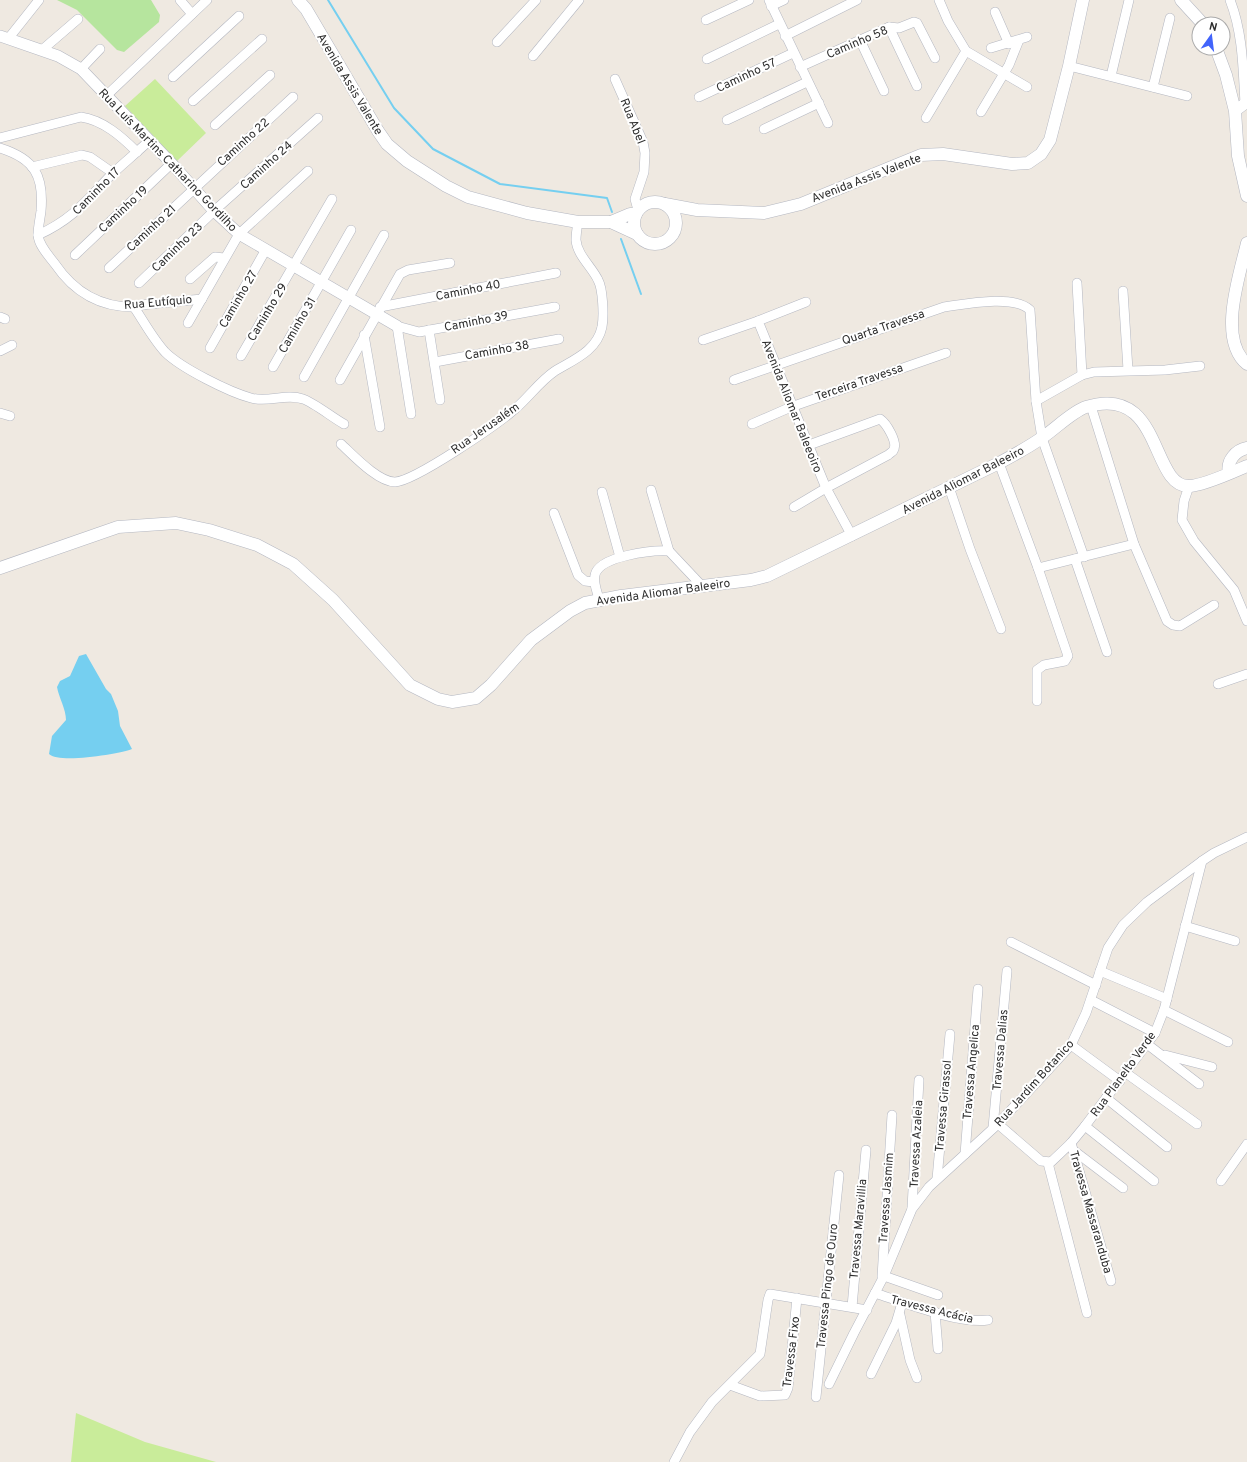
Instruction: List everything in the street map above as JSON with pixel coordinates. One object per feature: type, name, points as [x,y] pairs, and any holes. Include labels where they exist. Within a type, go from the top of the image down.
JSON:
[{"type":"main road","name":"Avenida Assis Valente","points":[[298,0],[306,9],[387,144],[407,161],[446,186],[475,200],[527,213],[578,222],[611,222],[637,212]]},
{"type":"main road","name":"Avenida Assis Valente","points":[[665,204],[697,210],[751,213],[779,210],[801,204],[921,155],[943,154],[1012,164],[1028,163],[1040,154],[1050,140],[1084,0]]},
{"type":"main road","points":[[1181,0],[1195,16]]},
{"type":"main road","points":[[1219,56],[1226,75],[1235,111],[1238,156],[1247,196]]},
{"type":"main road","points":[[677,225],[674,213],[665,204],[655,202],[646,204],[637,212],[634,221],[637,234],[647,243],[660,244],[672,237],[677,225],[687,215],[697,210]]},
{"type":"main road","name":"Avenida Assis Valente","points":[[611,222],[637,234]]},
{"type":"main road","points":[[1247,243],[1232,317],[1236,346],[1247,364]]},
{"type":"main road","name":"Avenida Aliomar Baleeiro","points":[[0,568],[118,527],[176,523],[209,530],[257,546],[293,564],[333,600],[410,685],[438,699],[452,702],[476,698],[491,685],[531,640],[574,608],[599,599],[751,580],[767,576],[999,464],[1042,438],[1082,409],[1091,406],[1110,404],[1122,407],[1135,415],[1148,430],[1171,477],[1183,485],[1189,486]]},
{"type":"main road","points":[[1229,469],[1236,453],[1247,448]]},
{"type":"main road","points":[[1189,486],[1229,469],[1247,466]]},
{"type":"street","points":[[4,38],[40,0]]},
{"type":"street","points":[[180,0],[192,14]]},
{"type":"street","points":[[107,95],[207,0]]},
{"type":"street","points":[[497,42],[536,0]]},
{"type":"street","points":[[533,56],[579,0]]},
{"type":"street","points":[[706,20],[749,0]]},
{"type":"street","points":[[784,0],[770,3],[828,123]]},
{"type":"street","points":[[785,36],[857,0]]},
{"type":"street","points":[[939,0],[948,21],[966,51],[1027,87]]},
{"type":"street","points":[[1111,76],[1129,0]]},
{"type":"street","points":[[1230,0],[1236,15],[1239,33],[1246,103],[1235,111]]},
{"type":"street","points":[[996,12],[1009,44]]},
{"type":"street","points":[[173,77],[239,16]]},
{"type":"street","points":[[42,50],[78,18]]},
{"type":"street","points":[[1153,87],[1170,18]]},
{"type":"street","name":"Caminho 58","points":[[800,67],[889,27],[898,28],[916,22],[935,58]]},
{"type":"street","points":[[707,59],[779,24]]},
{"type":"street","points":[[889,27],[917,86]]},
{"type":"street","name":"Rua Luís Martins Catharino Gordilho","points":[[4,38],[58,56],[81,69],[172,164],[214,211],[239,234],[265,251],[348,297],[379,310],[397,326]]},
{"type":"street","points":[[981,112],[1023,38],[1009,44],[991,48]]},
{"type":"street","points":[[193,101],[262,39]]},
{"type":"street","points":[[860,40],[884,91]]},
{"type":"street","points":[[81,69],[100,49]]},
{"type":"street","points":[[926,118],[966,51]]},
{"type":"street","name":"Caminho 57","points":[[699,97],[793,53]]},
{"type":"street","points":[[1069,66],[1187,96]]},
{"type":"street","points":[[215,125],[270,75]]},
{"type":"street","name":"Rua Abel","points":[[615,79],[643,142],[645,153],[644,172],[635,199],[637,212]]},
{"type":"street","points":[[727,120],[807,82]]},
{"type":"street","name":"Caminho 22","points":[[194,188],[293,97]]},
{"type":"street","points":[[764,129],[819,103]]},
{"type":"street","points":[[0,138],[82,117],[92,119],[117,133],[137,152]]},
{"type":"street","name":"Caminho 24","points":[[214,211],[318,118]]},
{"type":"street","name":"Caminho 17","points":[[38,235],[56,227],[72,216],[113,173],[149,141]]},
{"type":"street","name":"Rua Eutíquio","points":[[0,148],[16,155],[32,167],[37,173],[42,188],[38,235],[42,247],[57,268],[76,289],[89,298],[112,305],[134,307],[202,299]]},
{"type":"street","points":[[32,167],[82,155],[90,157],[113,173]]},
{"type":"street","name":"Caminho 19","points":[[75,255],[172,164]]},
{"type":"street","points":[[188,323],[239,234],[308,171]]},
{"type":"street","name":"Caminho 21","points":[[109,268],[194,188]]},
{"type":"street","name":"Caminho 29","points":[[240,356],[332,199]]},
{"type":"street","name":"Caminho 23","points":[[139,283],[214,211]]},
{"type":"street","name":"Rua Jerusalém","points":[[341,444],[375,474],[383,479],[394,482],[406,479],[441,460],[514,410],[555,372],[587,351],[599,335],[602,327],[601,289],[599,281],[582,255],[576,241],[578,222]]},
{"type":"street","name":"Caminho 31","points":[[272,367],[352,230]]},
{"type":"street","points":[[304,377],[384,235]]},
{"type":"street","name":"Caminho 27","points":[[210,348],[265,251]]},
{"type":"street","points":[[190,279],[215,256],[224,258]]},
{"type":"street","points":[[340,380],[397,278],[404,271],[450,262]]},
{"type":"street","name":"Caminho 40","points":[[379,310],[556,273]]},
{"type":"street","points":[[1077,283],[1082,375]]},
{"type":"street","points":[[1123,291],[1128,370]]},
{"type":"street","points":[[703,340],[758,321],[806,302]]},
{"type":"street","name":"Quarta Travessa","points":[[734,380],[944,307],[978,302],[1008,302],[1026,306],[1030,310],[1036,402]]},
{"type":"street","name":"Caminho 39","points":[[397,326],[419,332],[555,306]]},
{"type":"street","points":[[134,307],[165,352],[174,361],[196,374],[251,398],[267,399],[294,397],[303,399],[344,424]]},
{"type":"street","name":"Avenida Aliomar Baleeoiro","points":[[758,321],[791,407],[809,445],[826,488],[852,536]]},
{"type":"street","points":[[397,326],[411,414]]},
{"type":"street","points":[[429,330],[440,400]]},
{"type":"street","points":[[364,335],[380,427]]},
{"type":"street","name":"Caminho 38","points":[[435,362],[559,339]]},
{"type":"street","points":[[0,351],[12,345]]},
{"type":"street","name":"Terceira Travessa","points":[[752,424],[791,407],[946,353]]},
{"type":"street","points":[[1107,652],[1042,438],[1036,402],[1082,375],[1094,372],[1166,370],[1200,366]]},
{"type":"street","points":[[1091,406],[1134,544],[1170,623],[1180,626],[1214,605]]},
{"type":"street","points":[[0,413],[10,416]]},
{"type":"street","points":[[794,507],[893,450],[894,440],[884,422],[880,419],[809,445]]},
{"type":"street","points":[[999,464],[1038,568],[1068,656],[1065,661],[1038,668],[1037,701]]},
{"type":"street","points":[[1189,486],[1184,501],[1182,520],[1194,541],[1234,590],[1247,621]]},
{"type":"street","points":[[949,487],[970,549],[1002,629]]},
{"type":"street","points":[[651,490],[668,550],[702,586]]},
{"type":"street","points":[[602,492],[620,557]]},
{"type":"street","points":[[554,513],[578,575],[585,581],[594,582]]},
{"type":"street","points":[[1038,568],[1134,544]]},
{"type":"street","points":[[599,599],[594,582],[595,574],[600,566],[620,557],[668,550]]},
{"type":"street","points":[[1218,684],[1247,674]]},
{"type":"street","name":"Rua Jardim Botanico","points":[[830,1384],[854,1333],[889,1266],[912,1209],[937,1179],[996,1126],[1071,1045],[1091,1000],[1108,948],[1123,925],[1147,902],[1202,861],[1214,853],[1247,837]]},
{"type":"street","name":"Rua Planelto Verde","points":[[1048,1163],[1072,1147],[1085,1126],[1126,1073],[1154,1033],[1164,1010],[1202,861]]},
{"type":"street","points":[[1185,926],[1235,942]]},
{"type":"street","points":[[1011,942],[1096,985]]},
{"type":"street","name":"Travessa Dalias","points":[[996,1126],[1007,971]]},
{"type":"street","points":[[1100,971],[1167,999]]},
{"type":"street","name":"Travessa Angelica","points":[[965,1154],[978,989]]},
{"type":"street","points":[[1091,1000],[1154,1033]]},
{"type":"street","points":[[1164,1010],[1228,1042]]},
{"type":"street","name":"Travessa Girassol","points":[[937,1179],[950,1034]]},
{"type":"street","points":[[1147,1044],[1199,1084]]},
{"type":"street","points":[[1071,1045],[1120,1081]]},
{"type":"street","points":[[1161,1054],[1212,1067]]},
{"type":"street","points":[[1126,1073],[1197,1124]]},
{"type":"street","name":"Travessa Azaleia","points":[[912,1209],[919,1080]]},
{"type":"street","points":[[1106,1098],[1167,1147]]},
{"type":"street","name":"Travessa Jasmim","points":[[883,1278],[892,1115]]},
{"type":"street","points":[[996,1126],[1041,1161],[1048,1163],[1087,1313]]},
{"type":"street","points":[[1085,1126],[1154,1181]]},
{"type":"street","points":[[1221,1181],[1247,1144]]},
{"type":"street","points":[[1072,1147],[1122,1188]]},
{"type":"street","name":"Travessa Massaranduba","points":[[1072,1147],[1111,1281]]},
{"type":"street","name":"Travessa Maravillia","points":[[852,1307],[866,1150]]},
{"type":"street","name":"Travessa Pingo de Ouro","points":[[816,1397],[839,1175]]},
{"type":"street","points":[[883,1278],[938,1295]]},
{"type":"street","points":[[674,1462],[690,1432],[712,1402],[730,1385],[760,1352],[768,1297],[772,1293],[867,1310]]},
{"type":"street","name":"Travessa Acácia","points":[[875,1293],[902,1303],[935,1312],[973,1320],[988,1320]]},
{"type":"street","name":"Travessa Fixo","points":[[730,1385],[760,1396],[785,1395],[788,1388],[797,1298]]},
{"type":"street","points":[[871,1374],[900,1315],[902,1303]]},
{"type":"street","points":[[935,1312],[938,1349]]},
{"type":"street","points":[[900,1315],[910,1360],[917,1378]]},
{"type":"green space","points":[[57,0],[151,0],[160,15],[159,22],[124,52],[117,50],[77,10]]},
{"type":"green space","points":[[155,79],[206,133],[177,161],[125,106]]},
{"type":"green space","points":[[76,1413],[145,1442],[216,1462],[71,1462]]},
{"type":"water","points":[[86,654],[106,689],[111,694],[118,711],[120,726],[132,749],[89,757],[55,757],[49,754],[52,736],[66,720],[57,687],[60,681],[70,676],[79,656]]},
{"type":"waterway","points":[[328,0],[394,108],[433,149],[500,184],[607,198],[612,212]]},
{"type":"waterway","points":[[621,239],[641,294]]}]
